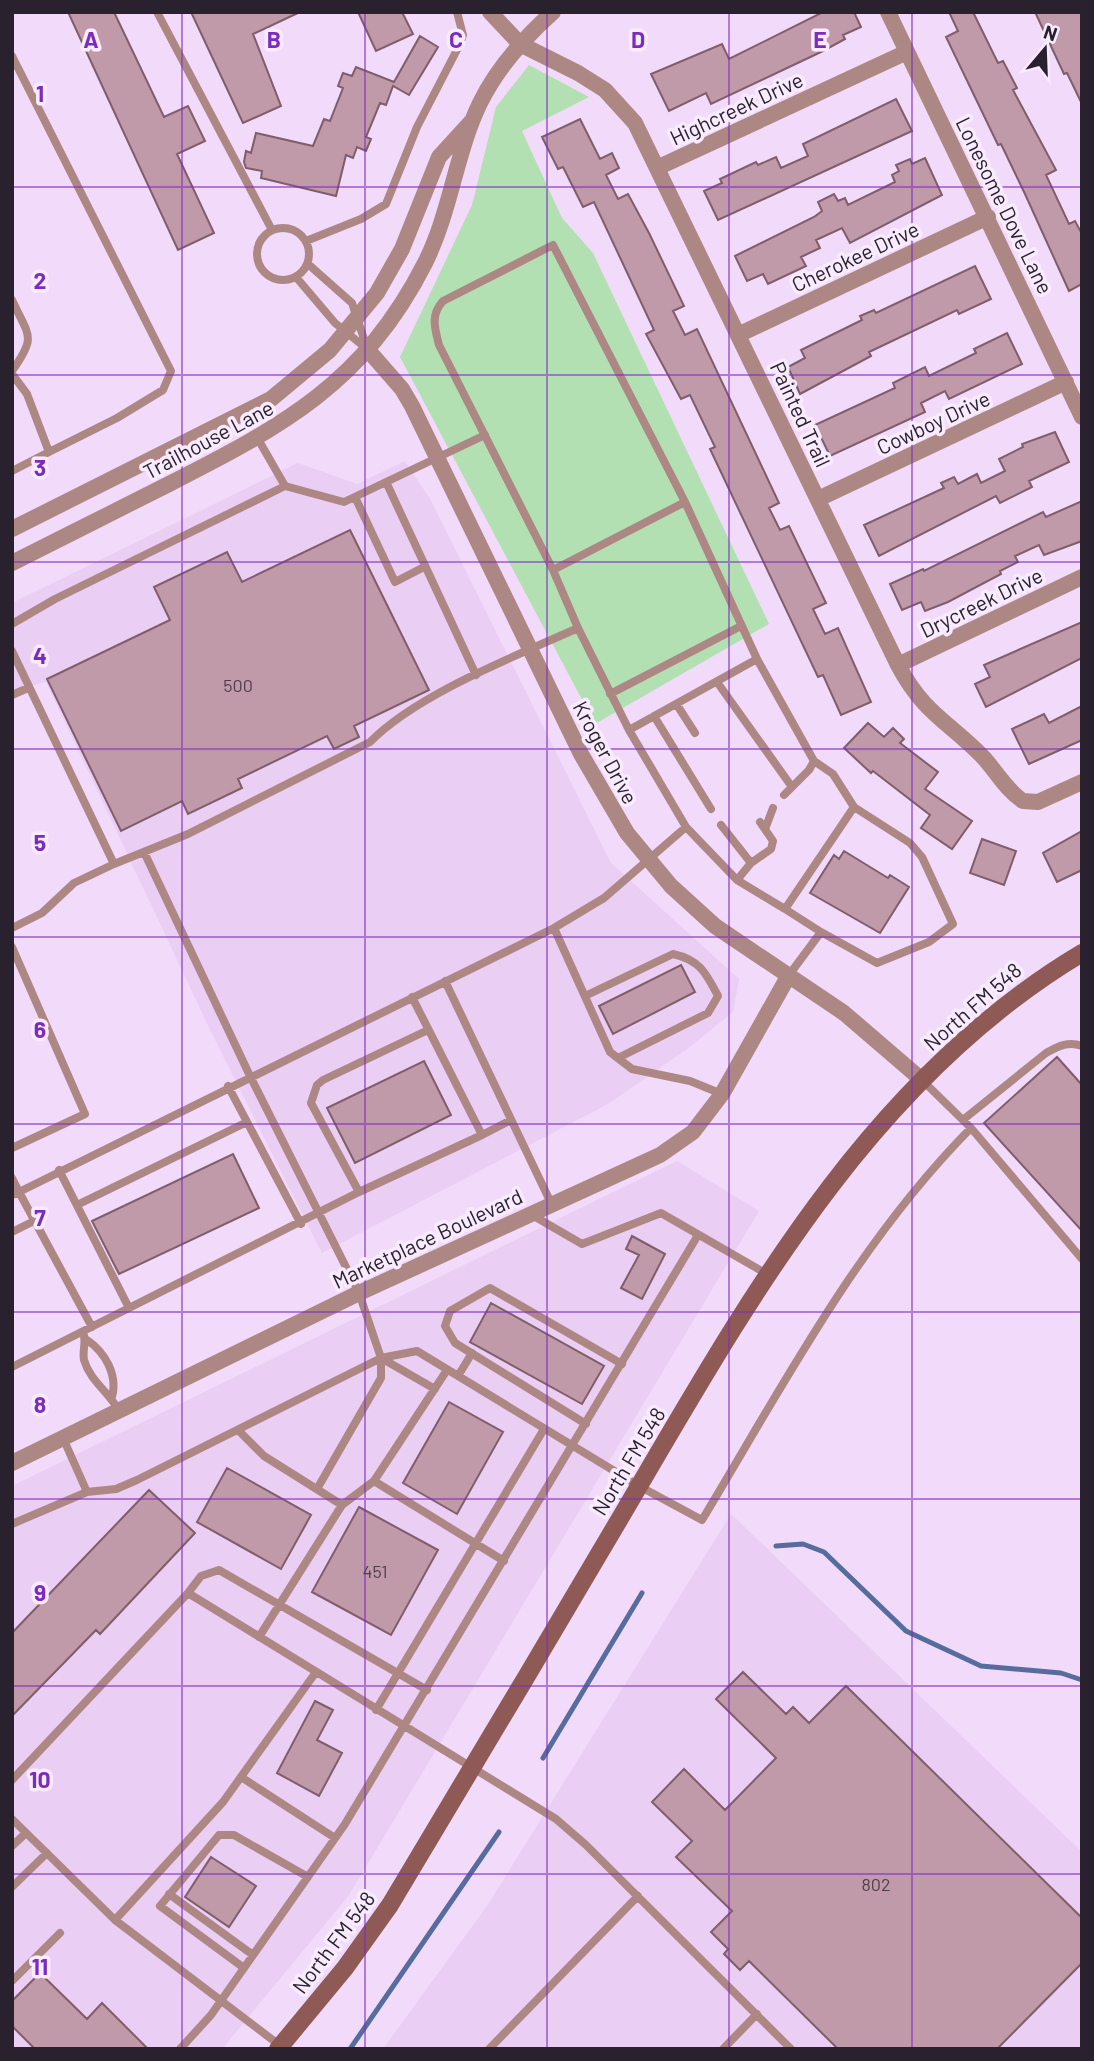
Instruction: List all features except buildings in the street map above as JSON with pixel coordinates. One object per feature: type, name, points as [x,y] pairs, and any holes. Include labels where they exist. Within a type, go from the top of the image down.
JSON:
[{"type":"main road","name":"North FM 548","points":[[281,2048],[366,1940],[472,1769],[767,1274],[832,1182],[922,1080],[993,1014],[1034,981],[1082,953]]},
{"type":"street","name":"Painted Trail","points":[[490,12],[520,44],[578,72],[611,96],[635,123],[740,334],[898,666],[930,711],[973,747],[1023,801],[1038,802],[1082,782]]},
{"type":"street","name":"Trailhouse Lane","points":[[12,563],[258,439],[318,397],[368,350],[394,315],[425,263],[454,187],[472,120],[489,86],[520,44],[553,12]]},
{"type":"street","name":"Lonesome Dove Lane","points":[[888,12],[1082,417]]},
{"type":"street","name":"Highcreek Drive","points":[[659,167],[907,52]]},
{"type":"street","name":"Trailhouse Lane","points":[[12,529],[271,399],[330,350],[377,293],[402,249],[439,157],[472,120]]},
{"type":"street","name":"Cherokee Drive","points":[[740,334],[988,217]]},
{"type":"street","name":"Kroger Drive","points":[[368,350],[402,389],[597,786],[647,859],[671,886],[715,926],[844,1013],[922,1080]]},
{"type":"street","name":"Cowboy Drive","points":[[818,499],[1066,382]]},
{"type":"street","name":"Drycreek Drive","points":[[898,666],[1082,577]]},
{"type":"street","name":"Marketplace Boulevard","points":[[12,1463],[63,1438],[115,1404],[551,1203],[660,1156],[693,1132],[722,1094],[789,975]]},
{"type":"lane","points":[[157,12],[272,230]]},
{"type":"lane","points":[[306,241],[360,219],[386,204],[416,127],[460,44],[463,35],[457,12]]},
{"type":"lane","points":[[12,56],[171,371],[163,390],[117,418],[12,471]]},
{"type":"lane","points":[[289,228],[306,241],[310,255],[307,264],[296,277],[287,280],[271,277],[259,265],[257,249],[265,234],[272,230],[289,228]]},
{"type":"lane","points":[[553,245],[685,502],[757,660],[814,761],[833,774],[855,807],[910,843],[922,857],[953,924],[929,942],[877,963],[737,880],[686,827],[610,694],[553,570],[439,345],[433,324],[436,308],[443,301],[553,245]]},
{"type":"lane","points":[[307,264],[352,303],[368,350]]},
{"type":"lane","points":[[296,277],[335,323],[368,350]]},
{"type":"lane","points":[[12,300],[30,338],[29,347],[12,373],[27,394],[49,452]]},
{"type":"lane","points":[[12,624],[55,599],[285,486],[344,502],[387,484],[485,435]]},
{"type":"lane","points":[[258,439],[285,486]]},
{"type":"lane","points":[[387,484],[476,675]]},
{"type":"lane","points":[[355,497],[395,582],[424,567]]},
{"type":"lane","points":[[553,570],[685,502]]},
{"type":"lane","points":[[610,694],[741,626]]},
{"type":"lane","points":[[12,928],[42,913],[74,883],[188,834],[370,742],[387,726],[476,675],[578,628]]},
{"type":"lane","points":[[12,651],[114,864]]},
{"type":"lane","points":[[629,730],[757,660]]},
{"type":"lane","points":[[717,681],[792,787]]},
{"type":"lane","points":[[12,695],[28,688]]},
{"type":"lane","points":[[677,705],[695,733]]},
{"type":"lane","points":[[654,716],[711,809]]},
{"type":"lane","points":[[784,795],[814,761]]},
{"type":"lane","points":[[785,909],[855,807]]},
{"type":"lane","points":[[737,880],[751,863],[771,849],[773,841],[763,825],[773,808]]},
{"type":"lane","points":[[721,825],[751,863]]},
{"type":"lane","points":[[16,1194],[228,1086],[554,928],[604,898],[686,827]]},
{"type":"lane","points":[[144,852],[250,1076],[359,1293],[382,1358],[381,1378],[317,1489]]},
{"type":"lane","points":[[554,928],[610,1052],[632,1069],[690,1081],[722,1094]]},
{"type":"lane","points":[[789,975],[821,932]]},
{"type":"lane","points":[[12,947],[85,1114],[12,1148]]},
{"type":"lane","points":[[585,996],[673,954],[688,957],[703,967],[718,996],[708,1013],[618,1058]]},
{"type":"lane","points":[[445,981],[551,1203]]},
{"type":"lane","points":[[412,997],[482,1135]]},
{"type":"lane","points":[[359,1192],[311,1103],[313,1094],[323,1080],[428,1030]]},
{"type":"lane","points":[[964,1119],[1046,1053],[1061,1045],[1073,1043],[1082,1046]]},
{"type":"lane","points":[[922,1080],[964,1119],[1082,1259]]},
{"type":"lane","points":[[228,1086],[301,1224]]},
{"type":"lane","points":[[12,1367],[87,1333],[130,1308],[319,1215],[359,1192],[511,1119]]},
{"type":"lane","points":[[77,1205],[247,1122]]},
{"type":"lane","points":[[12,1524],[87,1492],[116,1489],[382,1358],[417,1351],[639,1486],[702,1520],[846,1280],[929,1170],[971,1128]]},
{"type":"lane","points":[[59,1170],[130,1308]]},
{"type":"lane","points":[[12,1178],[16,1194],[34,1221],[87,1333],[100,1349],[116,1383],[115,1404]]},
{"type":"lane","points":[[530,1214],[582,1244],[661,1213],[767,1274]]},
{"type":"lane","points":[[12,1232],[34,1221]]},
{"type":"lane","points":[[180,2049],[221,2001],[335,1838],[427,1690],[698,1235]]},
{"type":"lane","points":[[586,1424],[456,1343],[445,1326],[450,1311],[490,1289],[622,1364]]},
{"type":"lane","points":[[87,1333],[84,1359],[102,1391],[115,1404]]},
{"type":"lane","points":[[458,1376],[472,1353]]},
{"type":"lane","points":[[382,1358],[435,1389]]},
{"type":"lane","points":[[258,1637],[342,1504],[374,1481],[447,1370]]},
{"type":"lane","points":[[376,1710],[544,1429]]},
{"type":"lane","points":[[238,1430],[264,1456],[342,1504]]},
{"type":"lane","points":[[63,1438],[87,1492]]},
{"type":"lane","points":[[374,1481],[503,1561]]},
{"type":"lane","points":[[12,1780],[201,1576],[219,1570],[427,1690]]},
{"type":"lane","points":[[188,1593],[556,1819],[638,1896],[791,2049]]},
{"type":"lane","points":[[115,1920],[223,1802],[316,1672]]},
{"type":"lane","points":[[241,1777],[335,1838]]},
{"type":"lane","points":[[12,1819],[115,1920],[281,2048]]},
{"type":"lane","points":[[12,1846],[26,1833]]},
{"type":"lane","points":[[244,1968],[160,1906],[219,1835],[234,1835],[308,1877]]},
{"type":"lane","points":[[12,1887],[47,1853]]},
{"type":"lane","points":[[169,1894],[253,1955]]},
{"type":"lane","points":[[489,2049],[638,1896]]},
{"type":"lane","points":[[12,1981],[60,1933]]},
{"type":"lane","points":[[723,2049],[757,2014]]},
{"type":"shaded area","points":[[405,461],[430,499],[611,863],[739,979],[733,1012],[687,1049],[608,1104],[322,1253],[214,1038],[46,682],[12,690],[12,603],[298,463],[357,484]]},
{"type":"shaded area","points":[[677,1161],[759,1211],[349,1895],[222,2049],[12,2049],[12,1486]]},
{"type":"shaded area","points":[[731,1514],[1082,1852],[1082,2049],[383,2049],[487,1906]]},
{"type":"green space","points":[[529,65],[589,97],[522,131],[562,218],[593,253],[769,624],[595,724],[400,357],[472,205],[496,107]]},
{"type":"waterway","points":[[776,1546],[803,1544],[824,1552],[906,1631],[981,1666],[1061,1673],[1082,1680]]},
{"type":"waterway","points":[[543,1758],[642,1593]]},
{"type":"waterway","points":[[350,2049],[499,1832]]}]
